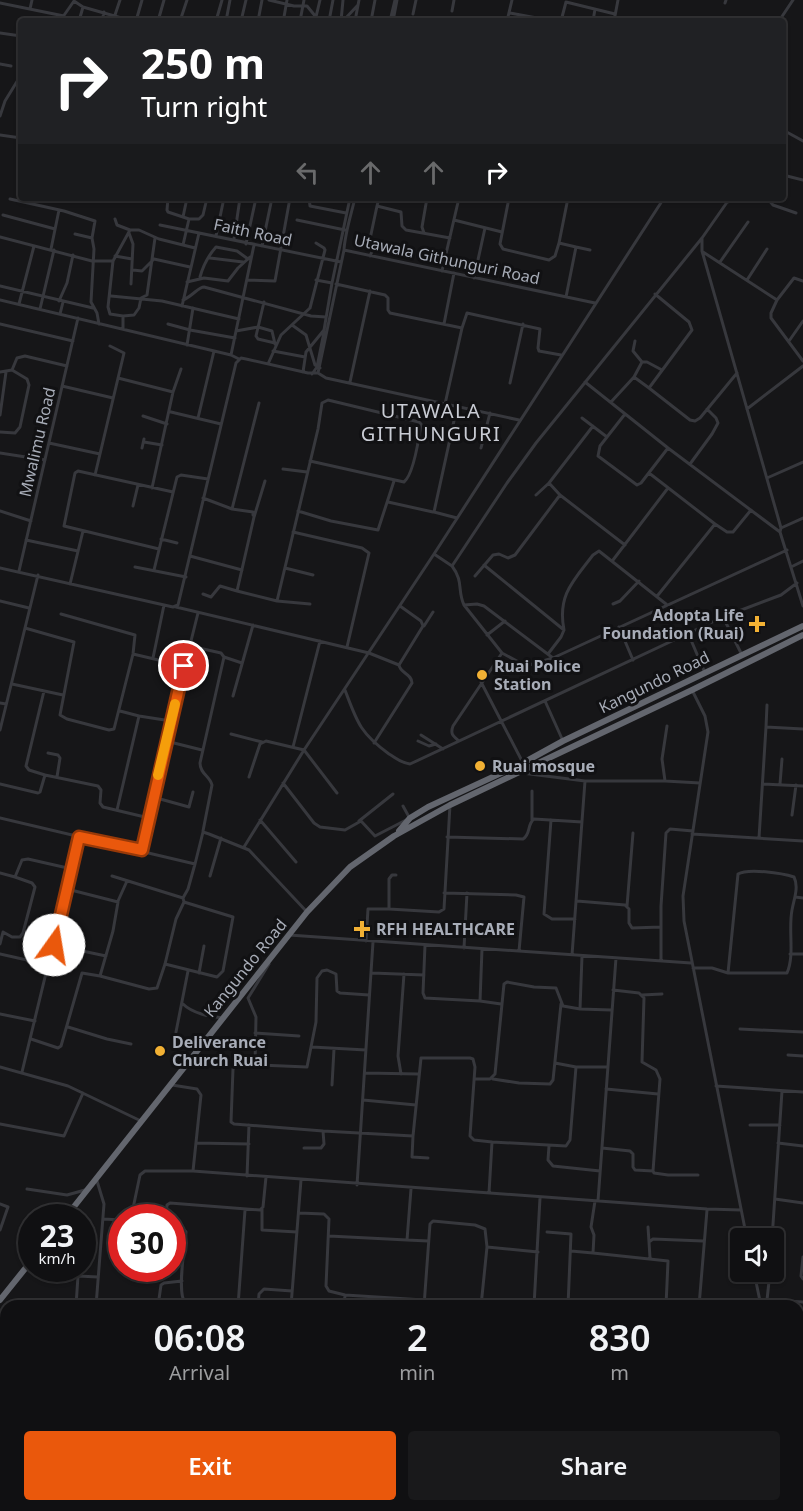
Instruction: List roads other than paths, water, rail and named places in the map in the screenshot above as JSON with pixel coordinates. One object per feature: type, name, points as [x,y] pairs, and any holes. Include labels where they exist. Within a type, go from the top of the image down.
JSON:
[{"type":"highway","name":"Kangundo Road","points":[[394,836],[410,818],[429,807],[803,626]]},
{"type":"highway","name":"Kangundo Road","points":[[76,1204],[274,952],[307,912],[350,867],[394,836],[450,805],[803,635]]},
{"type":"highway","points":[[704,674],[707,683]]},
{"type":"highway","points":[[429,807],[433,814]]},
{"type":"highway","points":[[0,1300],[18,1277]]},
{"type":"street","points":[[30,9],[32,0]]},
{"type":"street","points":[[115,16],[120,0]]},
{"type":"street","points":[[135,18],[142,0]]},
{"type":"street","points":[[159,18],[164,0]]},
{"type":"street","points":[[181,18],[187,0]]},
{"type":"street","points":[[217,18],[222,0]]},
{"type":"street","points":[[227,18],[230,0]]},
{"type":"street","points":[[243,18],[246,0]]},
{"type":"street","points":[[258,18],[262,0]]},
{"type":"street","points":[[270,0],[309,7],[315,18]]},
{"type":"street","points":[[299,18],[304,0]]},
{"type":"street","points":[[316,18],[320,0]]},
{"type":"street","points":[[330,18],[333,0]]},
{"type":"street","points":[[343,0],[343,18]]},
{"type":"street","points":[[372,18],[375,0]]},
{"type":"street","points":[[392,18],[396,0]]},
{"type":"street","points":[[413,14],[416,0]]},
{"type":"street","points":[[452,11],[454,0]]},
{"type":"street","points":[[508,18],[512,0]]},
{"type":"street","points":[[614,18],[618,0]]},
{"type":"street","points":[[781,18],[793,0]]},
{"type":"street","points":[[0,3],[64,16],[74,1],[83,7],[119,18]]},
{"type":"street","points":[[562,18],[566,1],[615,14]]},
{"type":"street","points":[[287,2],[285,17],[288,18]]},
{"type":"street","points":[[345,18],[359,2]]},
{"type":"street","points":[[356,18],[359,2]]},
{"type":"street","points":[[80,18],[83,7]]},
{"type":"street","points":[[594,18],[595,9]]},
{"type":"street","points":[[103,18],[104,12]]},
{"type":"street","points":[[510,13],[537,18]]},
{"type":"street","points":[[0,33],[18,36]]},
{"type":"street","points":[[0,64],[10,66]]},
{"type":"street","points":[[0,116],[5,101],[18,79]]},
{"type":"street","points":[[786,132],[803,141]]},
{"type":"street","points":[[0,135],[18,138]]},
{"type":"street","points":[[786,176],[802,179]]},
{"type":"street","points":[[10,199],[18,201]]},
{"type":"street","points":[[19,201],[95,221],[92,238],[94,261],[91,302],[97,313],[99,324]]},
{"type":"street","points":[[168,201],[167,211],[189,219],[202,218],[206,201]]},
{"type":"street","points":[[183,217],[186,201]]},
{"type":"street","points":[[216,236],[223,201]]},
{"type":"street","points":[[234,239],[240,201]]},
{"type":"street","points":[[246,244],[255,201]]},
{"type":"street","points":[[262,246],[271,201]]},
{"type":"street","points":[[247,280],[275,281],[289,201]]},
{"type":"street","points":[[309,201],[310,206],[349,214],[350,201]]},
{"type":"street","name":"Utawala Githunguri Road","points":[[354,201],[349,214],[344,250],[595,303]]},
{"type":"street","points":[[370,239],[378,201]]},
{"type":"street","points":[[424,233],[422,227],[426,201]]},
{"type":"street","points":[[442,271],[458,201]]},
{"type":"street","points":[[508,201],[500,244],[503,249],[549,260],[555,256],[567,201]]},
{"type":"street","points":[[244,847],[304,750],[434,554],[662,201]]},
{"type":"street","points":[[452,566],[507,483],[585,382],[702,238],[728,201]]},
{"type":"street","points":[[770,201],[773,205],[796,213]]},
{"type":"street","points":[[377,206],[401,212],[404,228],[450,238]]},
{"type":"street","points":[[40,309],[59,210]]},
{"type":"street","points":[[3,215],[55,229]]},
{"type":"street","points":[[115,219],[117,225],[129,232],[133,242],[131,284]]},
{"type":"street","points":[[183,245],[189,219]]},
{"type":"street","points":[[0,300],[231,355],[239,359],[312,374],[318,369],[336,261],[346,230],[297,220]]},
{"type":"street","points":[[454,220],[502,232]]},
{"type":"street","points":[[720,262],[748,222]]},
{"type":"street","name":"Faith Road","points":[[160,225],[341,262]]},
{"type":"street","points":[[474,278],[485,228]]},
{"type":"street","points":[[141,298],[139,308],[134,315],[123,316],[109,312],[114,258],[129,232],[140,230],[155,237],[195,248]]},
{"type":"street","points":[[182,306],[199,233]]},
{"type":"street","points":[[75,234],[92,238]]},
{"type":"street","points":[[0,237],[94,261],[114,258],[132,259]]},
{"type":"street","points":[[141,298],[148,292],[155,237]]},
{"type":"street","points":[[702,238],[702,251],[803,606]]},
{"type":"street","points":[[268,364],[275,344],[281,336],[310,308],[325,248],[316,243]]},
{"type":"street","points":[[559,243],[590,250]]},
{"type":"street","points":[[231,355],[254,245]]},
{"type":"street","points":[[20,304],[34,246]]},
{"type":"street","points":[[370,256],[374,247],[391,250]]},
{"type":"street","points":[[566,297],[576,247]]},
{"type":"street","points":[[200,278],[204,265],[216,248],[240,252],[250,258]]},
{"type":"street","points":[[747,280],[767,249]]},
{"type":"street","points":[[318,369],[326,317],[344,250]]},
{"type":"street","points":[[702,251],[777,300]]},
{"type":"street","points":[[60,314],[61,301],[73,255]]},
{"type":"street","points":[[210,258],[243,262]]},
{"type":"street","points":[[187,282],[200,278],[228,281],[243,262],[250,258]]},
{"type":"street","points":[[133,270],[142,271],[152,260],[157,259],[190,267]]},
{"type":"street","points":[[444,324],[454,273]]},
{"type":"street","points":[[803,281],[794,278],[777,300],[771,313],[771,318],[803,361]]},
{"type":"street","points":[[316,280],[388,296],[390,313],[462,328]]},
{"type":"street","points":[[0,286],[93,308]]},
{"type":"street","points":[[183,300],[193,295],[201,286],[304,314],[326,317]]},
{"type":"street","points":[[350,382],[370,291]]},
{"type":"street","points":[[649,388],[692,330],[688,322],[656,294]]},
{"type":"street","points":[[111,296],[141,298],[239,319]]},
{"type":"street","points":[[264,302],[257,338],[275,344]]},
{"type":"street","points":[[187,345],[193,308]]},
{"type":"street","points":[[445,404],[467,312],[540,329],[539,351],[562,355]]},
{"type":"street","points":[[123,316],[123,329]]},
{"type":"street","name":"Mwalimu Road","points":[[19,571],[78,318]]},
{"type":"street","points":[[789,342],[803,321]]},
{"type":"street","points":[[0,324],[73,341]]},
{"type":"street","points":[[168,324],[235,338]]},
{"type":"street","points":[[510,383],[523,324]]},
{"type":"street","points":[[292,325],[306,335],[318,369],[326,378],[520,420]]},
{"type":"street","points":[[236,331],[258,327],[273,332],[275,344]]},
{"type":"street","points":[[303,372],[306,352],[324,330]]},
{"type":"street","points":[[634,341],[633,351],[642,363]]},
{"type":"street","points":[[95,475],[124,353],[110,346]]},
{"type":"street","points":[[198,418],[214,351]]},
{"type":"street","points":[[273,351],[305,357]]},
{"type":"street","points":[[0,372],[12,370],[17,358],[21,356],[67,366]]},
{"type":"street","points":[[176,607],[180,602],[203,498],[236,363],[239,359]]},
{"type":"street","points":[[642,363],[646,362],[662,370]]},
{"type":"street","points":[[611,402],[634,377],[642,363]]},
{"type":"street","points":[[747,409],[803,366]]},
{"type":"street","points":[[152,488],[173,392],[181,369]]},
{"type":"street","points":[[0,432],[10,434],[18,431],[29,385],[27,379],[12,370]]},
{"type":"street","points":[[0,415],[6,372]]},
{"type":"street","points":[[634,377],[693,421],[698,420],[737,374]]},
{"type":"street","points":[[118,378],[173,392]]},
{"type":"street","points":[[585,382],[668,448],[780,530]]},
{"type":"street","points":[[62,386],[113,398]]},
{"type":"street","points":[[277,602],[322,403],[327,401],[419,422],[421,425],[408,478],[404,482],[310,461]]},
{"type":"street","points":[[232,509],[260,403]]},
{"type":"street","points":[[434,512],[457,407]]},
{"type":"street","points":[[690,464],[718,423],[707,409]]},
{"type":"street","points":[[170,411],[221,424]]},
{"type":"street","points":[[481,448],[490,413]]},
{"type":"street","points":[[625,414],[597,452],[601,459],[637,485],[668,448]]},
{"type":"street","points":[[143,416],[167,424]]},
{"type":"street","points":[[582,418],[607,437]]},
{"type":"street","points":[[536,495],[549,483],[592,426]]},
{"type":"street","points":[[142,448],[144,441],[162,445]]},
{"type":"street","points":[[49,443],[100,454]]},
{"type":"street","points":[[0,453],[45,460]]},
{"type":"street","points":[[767,478],[803,462]]},
{"type":"street","points":[[283,469],[308,472]]},
{"type":"street","points":[[159,549],[63,525],[75,473],[78,471],[173,492]]},
{"type":"street","points":[[649,473],[727,532],[733,532],[751,510]]},
{"type":"street","points":[[154,570],[177,477],[181,475],[208,479]]},
{"type":"street","points":[[237,591],[265,480]]},
{"type":"street","points":[[298,511],[331,521],[378,530],[394,481]]},
{"type":"street","points":[[549,483],[560,495],[625,545]]},
{"type":"street","points":[[133,506],[138,485]]},
{"type":"street","points":[[613,560],[668,488]]},
{"type":"street","points":[[475,576],[495,553],[508,558],[515,555],[560,495]]},
{"type":"street","points":[[203,498],[232,509],[253,512],[254,517]]},
{"type":"street","points":[[388,502],[457,518]]},
{"type":"street","points":[[0,511],[31,521]]},
{"type":"street","points":[[780,530],[803,518]]},
{"type":"street","points":[[658,596],[715,524]]},
{"type":"street","points":[[70,584],[83,531]]},
{"type":"street","points":[[293,532],[362,548],[369,553],[347,647]]},
{"type":"street","points":[[161,539],[177,543]]},
{"type":"street","points":[[26,540],[78,551]]},
{"type":"street","points":[[434,554],[452,566],[460,580],[464,605],[486,635],[502,652],[526,666],[553,658],[787,550]]},
{"type":"street","points":[[548,654],[564,630],[563,598],[597,552],[601,551],[613,560],[667,605]]},
{"type":"street","points":[[190,556],[242,570]]},
{"type":"street","points":[[791,567],[803,561]]},
{"type":"street","points":[[484,565],[564,630]]},
{"type":"street","points":[[135,567],[186,577]]},
{"type":"street","points":[[285,567],[313,575]]},
{"type":"street","points":[[0,568],[347,647],[399,665],[401,670],[410,677],[412,683],[374,743]]},
{"type":"street","points":[[0,730],[38,575]]},
{"type":"street","points":[[613,604],[620,601],[639,581]]},
{"type":"street","points":[[345,690],[361,729],[374,743],[405,764],[410,764],[723,617],[781,595],[797,583]]},
{"type":"street","points":[[203,594],[211,597],[220,586],[277,602],[310,604]]},
{"type":"street","points":[[0,601],[29,608]]},
{"type":"street","points":[[464,605],[479,604],[553,658]]},
{"type":"street","points":[[153,658],[164,605]]},
{"type":"street","points":[[400,606],[422,621],[423,626]]},
{"type":"street","points":[[399,665],[433,612]]},
{"type":"street","points":[[142,850],[198,613]]},
{"type":"street","points":[[25,628],[74,642],[60,713],[67,719],[112,730],[115,727],[136,637],[134,633],[61,614]]},
{"type":"street","points":[[723,617],[742,656]]},
{"type":"street","points":[[486,635],[505,621]]},
{"type":"street","points":[[233,696],[253,626]]},
{"type":"street","points":[[619,627],[633,660]]},
{"type":"street","points":[[688,633],[704,674]]},
{"type":"street","points":[[293,747],[320,641]]},
{"type":"street","points":[[190,646],[221,653],[224,657],[242,663]]},
{"type":"street","points":[[459,741],[452,736],[451,731],[502,652]]},
{"type":"street","points":[[133,654],[184,666]]},
{"type":"street","points":[[31,1039],[58,1048],[63,1043],[80,976],[86,973],[153,989],[160,984],[176,919],[188,890],[203,832],[212,785],[200,768],[202,750],[224,657]]},
{"type":"street","points":[[481,682],[523,763]]},
{"type":"street","points":[[11,684],[63,695]]},
{"type":"street","points":[[692,690],[705,716],[708,729],[683,909],[692,965],[745,1228]]},
{"type":"street","points":[[44,691],[26,766],[29,770],[98,786],[101,790],[100,805],[149,818]]},
{"type":"street","points":[[545,701],[563,741]]},
{"type":"street","points":[[0,703],[6,704]]},
{"type":"street","points":[[759,838],[767,705]]},
{"type":"street","points":[[119,711],[171,721]]},
{"type":"street","points":[[117,810],[139,716]]},
{"type":"street","points":[[665,781],[662,759],[667,726]]},
{"type":"street","points":[[766,727],[803,729]]},
{"type":"street","points":[[231,734],[304,750],[337,793]]},
{"type":"street","points":[[421,735],[443,748]]},
{"type":"street","points":[[166,741],[202,750]]},
{"type":"street","points":[[418,741],[429,746],[436,744]]},
{"type":"street","points":[[249,777],[260,744],[263,742]]},
{"type":"street","points":[[48,753],[60,758],[57,777]]},
{"type":"street","points":[[780,784],[782,759]]},
{"type":"street","points":[[518,772],[585,781],[700,783]]},
{"type":"street","points":[[0,784],[38,793],[45,775]]},
{"type":"street","points":[[572,955],[585,781]]},
{"type":"street","points":[[283,783],[317,826],[345,830],[393,794]]},
{"type":"street","points":[[762,784],[803,786]]},
{"type":"street","points":[[792,815],[796,785]]},
{"type":"street","points":[[447,837],[523,839],[528,834],[532,820],[532,790]]},
{"type":"street","points":[[153,797],[189,807],[193,792]]},
{"type":"street","points":[[366,941],[368,909],[441,911],[445,908],[450,805]]},
{"type":"street","points":[[358,821],[363,822],[375,836],[410,818],[403,806]]},
{"type":"street","points":[[0,818],[195,864]]},
{"type":"street","points":[[260,820],[296,862]]},
{"type":"street","points":[[532,820],[582,822]]},
{"type":"street","points":[[551,820],[544,914],[552,919],[575,919]]},
{"type":"street","points":[[661,961],[666,833],[670,829],[803,841]]},
{"type":"street","points":[[203,832],[244,847],[307,912]]},
{"type":"street","points":[[633,833],[627,906],[629,923],[632,928],[661,927]]},
{"type":"street","points":[[22,1072],[79,837]]},
{"type":"street","points":[[210,876],[220,838]]},
{"type":"street","points":[[15,877],[20,863],[25,859],[72,869]]},
{"type":"street","points":[[0,873],[32,883],[34,887],[23,935],[12,937],[2,931],[0,944]]},
{"type":"street","points":[[289,935],[661,961],[712,968],[728,973],[787,973],[796,882],[792,876],[778,873],[740,873],[737,881],[728,973]]},
{"type":"street","points":[[388,909],[390,879],[392,875],[396,875]]},
{"type":"street","points":[[112,876],[233,916],[223,971],[216,977],[165,964]]},
{"type":"street","points":[[100,976],[113,931],[118,902],[127,881]]},
{"type":"street","points":[[67,889],[118,902]]},
{"type":"street","points":[[444,893],[524,897],[519,951]]},
{"type":"street","points":[[464,948],[467,893]]},
{"type":"street","points":[[795,897],[803,898]]},
{"type":"street","points":[[577,901],[627,906]]},
{"type":"street","points":[[357,1185],[373,942]]},
{"type":"street","points":[[54,945],[106,956]]},
{"type":"street","points":[[425,945],[423,993],[425,998],[501,1004]]},
{"type":"street","points":[[199,973],[204,946]]},
{"type":"street","points":[[480,1001],[482,949]]},
{"type":"street","points":[[255,1065],[256,1017],[248,995],[262,976],[274,952]]},
{"type":"street","points":[[0,954],[49,965]]},
{"type":"street","points":[[790,954],[803,954]]},
{"type":"street","points":[[580,1009],[582,956]]},
{"type":"street","points":[[593,1253],[594,1235],[591,1227],[600,1171],[616,958]]},
{"type":"street","points":[[369,995],[340,993],[337,991],[336,974],[327,970],[319,974],[316,1022],[307,1067],[238,1064],[232,1074],[230,1121],[234,1124],[413,1136]]},
{"type":"street","points":[[176,1032],[188,971]]},
{"type":"street","points":[[371,973],[424,975]]},
{"type":"street","points":[[401,1074],[398,1056],[404,974]]},
{"type":"street","points":[[474,1079],[492,1078],[519,1083],[550,1084],[553,1080],[561,1004],[556,988],[507,982],[502,988],[498,1048],[495,1074],[492,1078]]},
{"type":"street","points":[[613,990],[642,995],[662,994]]},
{"type":"street","points":[[642,995],[644,1002],[642,1062],[658,1073],[660,1079],[653,1170]]},
{"type":"street","points":[[182,1003],[189,1009],[214,1017],[223,1017]]},
{"type":"street","points":[[561,1004],[565,1007],[580,1009],[611,1010]]},
{"type":"street","points":[[0,1014],[35,1021]]},
{"type":"street","points":[[214,1017],[216,1026]]},
{"type":"street","points":[[68,1027],[131,1044]]},
{"type":"street","points":[[740,1029],[803,1032]]},
{"type":"street","points":[[255,1033],[299,1036]]},
{"type":"street","points":[[312,1047],[366,1050]]},
{"type":"street","points":[[332,1085],[334,1049]]},
{"type":"street","points":[[788,1055],[803,1056]]},
{"type":"street","points":[[428,1158],[412,1157],[419,1060],[423,1056],[470,1058],[475,1062],[470,1138],[492,1142],[566,1146],[570,1140],[576,1067]]},
{"type":"street","points":[[555,1063],[576,1067],[607,1067]]},
{"type":"street","points":[[0,1067],[68,1086],[141,1121]]},
{"type":"street","points":[[365,1073],[418,1074]]},
{"type":"street","points":[[170,1084],[197,1089],[201,1095],[193,1172]]},
{"type":"street","points":[[716,1086],[803,1092]]},
{"type":"street","points":[[606,1089],[658,1094]]},
{"type":"street","points":[[773,1228],[782,1091]]},
{"type":"street","points":[[0,1124],[64,1136],[83,1093]]},
{"type":"street","points":[[363,1100],[416,1105]]},
{"type":"street","points":[[248,1176],[249,1125]]},
{"type":"street","points":[[750,1125],[780,1125]]},
{"type":"street","points":[[304,1148],[323,1146],[323,1131]]},
{"type":"street","points":[[489,1193],[492,1142]]},
{"type":"street","points":[[196,1143],[249,1144]]},
{"type":"street","points":[[778,1143],[803,1146]]},
{"type":"street","points":[[549,1146],[548,1160],[553,1166],[600,1171]]},
{"type":"street","points":[[602,1148],[630,1151],[633,1154],[634,1169],[653,1170],[656,1173],[668,1175],[698,1175]]},
{"type":"street","points":[[134,1204],[142,1172],[193,1172],[540,1198],[741,1210]]},
{"type":"street","points":[[266,1177],[262,1230],[297,1232]]},
{"type":"street","points":[[96,1178],[104,1201],[96,1300]]},
{"type":"street","points":[[291,1300],[301,1180]]},
{"type":"street","points":[[27,1189],[67,1195],[87,1190]]},
{"type":"street","points":[[407,1240],[411,1189]]},
{"type":"street","points":[[533,1300],[538,1252],[540,1198]]},
{"type":"street","points":[[776,1199],[803,1203]]},
{"type":"street","points":[[0,1204],[8,1207],[0,1230]]},
{"type":"street","points":[[186,1204],[245,1210],[262,1209]]},
{"type":"street","points":[[699,1300],[707,1209]]},
{"type":"street","points":[[238,1300],[245,1210]]},
{"type":"street","points":[[299,1213],[327,1216],[330,1223],[327,1289],[345,1295],[424,1300],[430,1224],[433,1221],[475,1225],[485,1229],[487,1247],[482,1300]]},
{"type":"street","points":[[104,1219],[108,1219]]},
{"type":"street","points":[[648,1227],[650,1257]]},
{"type":"street","points":[[547,1232],[572,1234],[568,1300]]},
{"type":"street","points":[[329,1236],[428,1241]]},
{"type":"street","points":[[650,1242],[653,1239],[703,1241]]},
{"type":"street","points":[[487,1247],[538,1252]]},
{"type":"street","points":[[571,1251],[666,1260],[669,1263],[666,1300]]},
{"type":"street","points":[[803,1257],[801,1275],[803,1279]]},
{"type":"street","points":[[76,1300],[78,1282]]},
{"type":"street","points":[[159,1300],[161,1285],[173,1282]]},
{"type":"street","points":[[182,1282],[181,1298],[183,1300]]},
{"type":"street","points":[[756,1282],[760,1300],[767,1300],[769,1282]]},
{"type":"street","points":[[258,1300],[259,1294],[264,1289],[292,1291]]},
{"type":"street","points":[[345,1295],[345,1300]]},
{"type":"place","name":"Adopta Life Foundation (Ruai)","points":[[757,624]]},
{"type":"place","name":"Ruai Police Station","points":[[482,675]]},
{"type":"place","name":"Ruai mosque","points":[[480,766]]},
{"type":"place","name":"RFH HEALTHCARE","points":[[362,929]]},
{"type":"place","name":"Deliverance Church Ruai","points":[[160,1051]]},
{"type":"district","name":"UTAWALA GITHUNGURI","points":[[431,422]]}]
